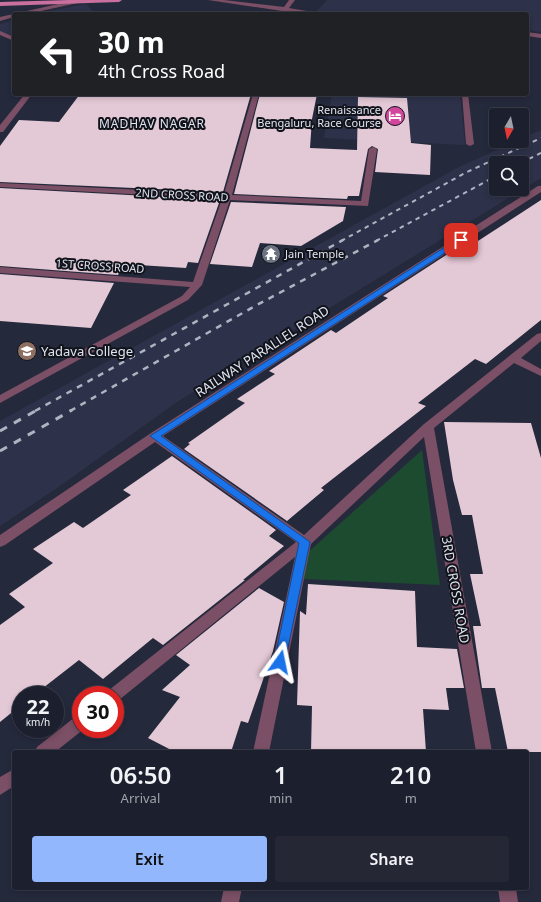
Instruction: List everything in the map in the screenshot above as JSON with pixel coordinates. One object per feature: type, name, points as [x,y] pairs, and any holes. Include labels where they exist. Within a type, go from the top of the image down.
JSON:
[{"type":"main road","points":[[0,4],[119,0]]},
{"type":"street","points":[[211,0],[283,12],[292,0]]},
{"type":"street","points":[[28,12],[76,2]]},
{"type":"street","points":[[0,19],[12,16]]},
{"type":"street","points":[[0,33],[12,38]]},
{"type":"street","points":[[529,34],[541,36]]},
{"type":"street","points":[[0,130],[27,96]]},
{"type":"street","points":[[0,400],[185,298],[197,285],[227,197],[255,96]]},
{"type":"street","points":[[465,96],[470,144]]},
{"type":"street","name":"2ND CROSS ROAD","points":[[0,186],[365,204],[373,149]]},
{"type":"street","name":"RAILWAY PARALLEL ROAD","points":[[0,542],[155,436],[541,188]]},
{"type":"street","name":"1ST CROSS ROAD","points":[[0,270],[197,285]]},
{"type":"street","points":[[124,687],[304,542],[428,427],[515,359],[541,336]]},
{"type":"street","points":[[515,359],[541,373]]},
{"type":"street","name":"3RD CROSS ROAD","points":[[428,427],[484,750]]},
{"type":"street","points":[[155,436],[304,542]]},
{"type":"street","points":[[261,750],[304,542]]},
{"type":"street","points":[[46,750],[72,729]]},
{"type":"street","points":[[0,787],[12,778]]},
{"type":"street","points":[[230,902],[233,890]]},
{"type":"street","points":[[507,890],[509,902]]},
{"type":"shaded area","points":[[327,0],[541,0],[541,32],[529,30],[529,12],[317,11]]},
{"type":"shaded area","points":[[86,4],[94,12],[42,12]]},
{"type":"shaded area","points":[[12,21],[12,36],[0,32],[0,24]]},
{"type":"shaded area","name":"Renaissance Bengaluru, Race Course","points":[[332,96],[460,96],[465,145],[324,138]]},
{"type":"shaded area","points":[[541,130],[541,178],[529,185],[529,156],[489,156],[489,196],[512,196],[177,402],[57,488],[0,526],[0,421],[457,168],[501,148],[529,148],[529,135]]},
{"type":"green space","points":[[422,450],[440,585],[304,579],[306,554]]},
{"type":"building","points":[[78,96],[250,96],[223,192],[0,182],[0,146],[19,120],[59,122]]},
{"type":"building","points":[[259,96],[317,96],[312,119],[310,148],[357,150],[358,97],[407,98],[411,143],[431,145],[430,175],[375,172],[378,149],[372,146],[368,149],[359,196],[348,196],[347,199],[234,194]]},
{"type":"building","points":[[0,188],[220,200],[198,263],[188,262],[186,268],[123,264],[118,275],[0,266]]},
{"type":"building","points":[[541,200],[541,320],[486,364],[475,359],[418,403],[426,406],[321,488],[324,490],[287,521],[184,449],[190,444],[188,443],[245,403],[237,399],[275,374],[269,371],[331,330],[336,333],[388,298],[383,296],[457,248],[464,250]]},
{"type":"building","points":[[231,202],[346,207],[343,221],[301,246],[260,243],[252,267],[210,264]]},
{"type":"building","points":[[0,274],[114,283],[91,328],[0,321]]},
{"type":"building","points":[[444,422],[531,423],[541,458],[541,752],[529,752],[529,750],[508,750],[495,688],[482,688],[473,626],[481,626],[470,574],[483,574],[472,515],[462,515],[453,480]]},
{"type":"building","points":[[172,456],[276,530],[269,536],[284,546],[243,580],[245,580],[163,645],[153,638],[103,679],[79,660],[46,686],[12,686],[12,712],[0,722],[0,625],[25,607],[9,594],[53,563],[33,549],[74,522],[83,528],[131,495],[123,490]]},
{"type":"building","points":[[308,584],[415,591],[417,647],[457,649],[464,688],[446,688],[449,710],[423,709],[426,750],[311,750],[312,706],[297,705],[300,611],[306,615]]},
{"type":"building","points":[[259,588],[284,602],[273,651],[248,723],[241,721],[232,750],[171,750],[148,738],[180,697],[162,690],[190,665],[176,655]]},
{"type":"railway","points":[[341,241],[467,172],[541,138]]},
{"type":"railway","points":[[529,159],[541,153]]},
{"type":"railway","points":[[376,241],[489,180]]},
{"type":"railway","points":[[35,411],[343,240]]},
{"type":"railway","points":[[70,411],[255,306],[378,240]]},
{"type":"railway","points":[[0,431],[37,410]]},
{"type":"railway","points":[[0,451],[72,410]]},
{"type":"place","name":"Renaissance Bengaluru, Race Course","points":[[395,116]]},
{"type":"place","name":"Jain Temple","points":[[271,254]]},
{"type":"place","name":"Yadava College","points":[[27,351]]},
{"type":"district","name":"MADHAV NAGAR","points":[[152,124]]},
{"type":"route","points":[[280,662],[304,542],[155,436],[461,240]]}]
